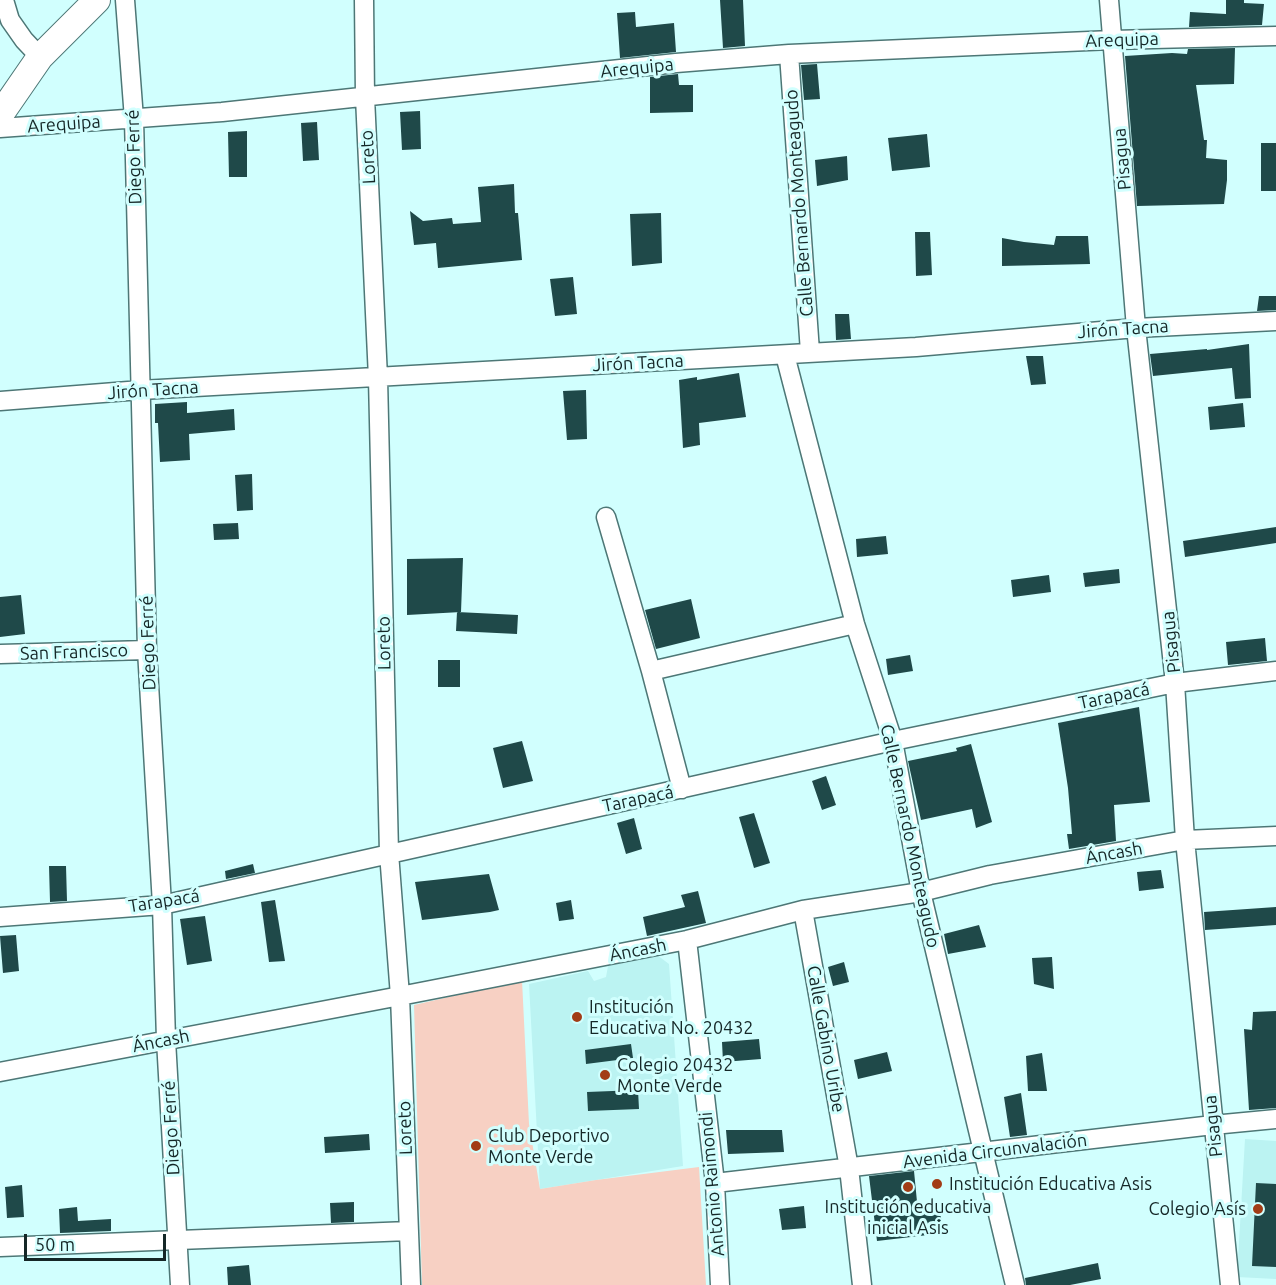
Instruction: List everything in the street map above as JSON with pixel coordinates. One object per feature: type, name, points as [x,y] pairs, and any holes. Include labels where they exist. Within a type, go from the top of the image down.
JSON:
[{"type":"street","points":[[4,0],[10,20],[40,57]]},
{"type":"street","points":[[0,115],[40,57],[97,0]]},
{"type":"street","name":"Diego Ferré","points":[[125,0],[134,119],[147,650],[180,1285]]},
{"type":"street","name":"Loreto","points":[[364,0],[365,97],[378,378],[389,853],[400,996],[411,1285]]},
{"type":"street","name":"Pisagua","points":[[1109,0],[1136,327],[1175,683],[1185,840],[1230,1285]]},
{"type":"street","name":"Arequipa","points":[[0,128],[222,112],[676,63],[789,54],[1112,40],[1276,36]]},
{"type":"street","name":"Calle Bernardo Monteagudo","points":[[789,54],[810,352]]},
{"type":"street","name":"Jirón Tacna","points":[[0,401],[141,390],[916,347],[1136,327],[1276,321]]},
{"type":"street","name":"Calle Bernardo Monteagudo","points":[[785,355],[855,624],[893,741],[921,892],[1015,1285]]},
{"type":"street","points":[[606,517],[651,671],[682,789]]},
{"type":"street","points":[[651,671],[855,624]]},
{"type":"street","name":"San Francisco","points":[[0,654],[147,650]]},
{"type":"street","name":"Tarapacá","points":[[0,917],[162,905],[893,741],[1175,683],[1276,671]]},
{"type":"street","name":"Áncash","points":[[0,1072],[687,940],[803,910],[921,892],[990,875],[1185,840],[1276,836]]},
{"type":"street","name":"Calle Gabino Uribe","points":[[803,910],[849,1168],[862,1285]]},
{"type":"street","name":"Antonio Raimondi","points":[[687,940],[715,1183],[720,1285]]},
{"type":"street","name":"Avenida Circunvalación","points":[[715,1183],[1276,1119]]},
{"type":"street","points":[[0,1247],[409,1231]]},
{"type":"shaded area","name":"Colegio 20432 Monte Verde","points":[[657,955],[669,964],[683,1166],[540,1189],[529,984],[588,971],[594,981],[606,977],[608,966]]},
{"type":"shaded area","name":"Club Deportivo Monte Verde","points":[[522,980],[529,1124],[540,1189],[699,1167],[706,1285],[422,1285],[414,1005]]},
{"type":"shaded area","name":"Colegio Asís","points":[[1245,1139],[1276,1141],[1276,1279],[1237,1277]]},
{"type":"building","points":[[720,0],[743,0],[745,46],[723,48]]},
{"type":"building","points":[[1226,0],[1244,0],[1244,3],[1264,4],[1262,25],[1189,27],[1190,12],[1226,14]]},
{"type":"building","points":[[635,12],[636,27],[674,23],[676,52],[620,58],[617,13]]},
{"type":"building","points":[[1235,48],[1234,84],[1196,85],[1204,140],[1207,140],[1206,158],[1227,160],[1224,204],[1137,206],[1125,56],[1187,54],[1188,49]]},
{"type":"building","points":[[817,64],[820,99],[804,100],[801,65]]},
{"type":"building","points":[[678,74],[679,85],[693,85],[693,112],[650,113],[650,77]]},
{"type":"building","points":[[420,111],[421,149],[402,150],[400,112]]},
{"type":"building","points":[[317,122],[319,160],[303,161],[301,123]]},
{"type":"building","points":[[247,131],[247,177],[229,177],[228,132]]},
{"type":"building","points":[[927,134],[930,167],[892,171],[888,138]]},
{"type":"building","points":[[1261,143],[1276,143],[1276,191],[1261,191]]},
{"type":"building","points":[[847,156],[848,180],[817,186],[815,160]]},
{"type":"building","points":[[514,184],[515,213],[518,213],[522,260],[438,268],[436,243],[414,245],[410,211],[423,221],[452,218],[453,224],[481,222],[478,187]]},
{"type":"building","points":[[661,213],[662,263],[632,266],[630,214]]},
{"type":"building","points":[[915,232],[930,232],[932,275],[916,276]]},
{"type":"building","points":[[1056,236],[1088,236],[1090,264],[1002,266],[1002,238],[1054,245]]},
{"type":"building","points":[[573,277],[577,314],[555,316],[550,279]]},
{"type":"building","points":[[1259,296],[1276,296],[1276,310],[1257,311]]},
{"type":"building","points":[[835,314],[849,314],[851,339],[836,340]]},
{"type":"building","points":[[1249,344],[1251,398],[1235,399],[1232,368],[1153,376],[1150,354]]},
{"type":"building","points":[[1026,356],[1043,356],[1046,384],[1031,385]]},
{"type":"building","points":[[739,373],[746,417],[699,423],[700,445],[683,448],[679,380],[697,377],[697,380]]},
{"type":"building","points":[[586,390],[587,439],[567,440],[563,391]]},
{"type":"building","points":[[187,402],[187,413],[234,409],[235,430],[189,434],[190,460],[160,462],[155,404]]},
{"type":"building","points":[[1243,403],[1245,427],[1210,430],[1208,407]]},
{"type":"building","points":[[252,474],[253,510],[237,511],[235,475]]},
{"type":"building","points":[[238,523],[239,539],[214,540],[213,524]]},
{"type":"building","points":[[1276,527],[1276,543],[1185,557],[1183,541]]},
{"type":"building","points":[[886,536],[888,554],[857,557],[856,539]]},
{"type":"building","points":[[463,558],[461,612],[407,615],[407,559]]},
{"type":"building","points":[[1119,569],[1120,583],[1085,587],[1083,573]]},
{"type":"building","points":[[1049,575],[1051,592],[1013,597],[1011,580]]},
{"type":"building","points":[[21,595],[25,634],[0,637],[0,597]]},
{"type":"building","points":[[691,599],[700,638],[656,649],[645,610]]},
{"type":"building","points":[[457,612],[518,615],[517,634],[456,631]]},
{"type":"building","points":[[1265,638],[1267,661],[1228,665],[1226,642]]},
{"type":"building","points":[[910,655],[913,671],[888,675],[886,659]]},
{"type":"building","points":[[438,660],[460,660],[460,687],[438,687]]},
{"type":"building","points":[[1139,707],[1150,802],[1114,805],[1116,841],[1069,849],[1067,834],[1072,834],[1068,788],[1058,723]]},
{"type":"building","points":[[522,741],[533,781],[503,788],[493,748]]},
{"type":"building","points":[[971,744],[992,822],[976,828],[972,809],[921,820],[908,761],[957,751],[956,748]]},
{"type":"building","points":[[826,776],[836,805],[822,810],[812,781]]},
{"type":"building","points":[[754,813],[770,863],[754,868],[739,817]]},
{"type":"building","points":[[634,818],[642,849],[626,854],[617,823]]},
{"type":"building","points":[[253,864],[255,873],[226,879],[225,871]]},
{"type":"building","points":[[49,866],[66,866],[67,901],[50,902]]},
{"type":"building","points":[[1161,870],[1164,888],[1139,891],[1137,872]]},
{"type":"building","points":[[489,874],[499,910],[422,920],[415,882]]},
{"type":"building","points":[[698,891],[706,923],[647,936],[643,917],[685,907],[681,895]]},
{"type":"building","points":[[275,900],[285,961],[269,962],[261,902]]},
{"type":"building","points":[[571,900],[574,919],[559,921],[556,903]]},
{"type":"building","points":[[1276,907],[1276,925],[1205,930],[1204,912]]},
{"type":"building","points":[[205,916],[212,961],[187,965],[180,919]]},
{"type":"building","points":[[979,925],[986,947],[948,954],[944,934]]},
{"type":"building","points":[[16,935],[19,971],[3,973],[0,936]]},
{"type":"building","points":[[1052,957],[1054,989],[1034,984],[1032,958]]},
{"type":"building","points":[[844,962],[849,982],[833,986],[828,967]]},
{"type":"building","points":[[1276,1011],[1276,1108],[1249,1110],[1244,1029],[1252,1030],[1253,1012]]},
{"type":"building","points":[[759,1039],[761,1059],[723,1062],[722,1042]]},
{"type":"building","points":[[631,1044],[633,1058],[586,1064],[585,1050]]},
{"type":"building","points":[[887,1052],[892,1071],[858,1079],[854,1060]]},
{"type":"building","points":[[1042,1053],[1047,1091],[1028,1091],[1026,1056]]},
{"type":"building","points":[[638,1090],[639,1109],[588,1111],[587,1092]]},
{"type":"building","points":[[1021,1093],[1027,1135],[1010,1137],[1004,1097]]},
{"type":"building","points":[[726,1130],[782,1130],[784,1152],[728,1154]]},
{"type":"building","points":[[369,1134],[370,1150],[325,1153],[324,1137]]},
{"type":"building","points":[[914,1171],[918,1212],[939,1210],[945,1233],[877,1241],[869,1176]]},
{"type":"building","points":[[1256,1183],[1276,1184],[1276,1267],[1252,1266]]},
{"type":"building","points":[[22,1185],[24,1217],[7,1218],[5,1187]]},
{"type":"building","points":[[354,1202],[354,1222],[331,1223],[330,1203]]},
{"type":"building","points":[[804,1206],[806,1228],[782,1230],[779,1209]]},
{"type":"building","points":[[77,1207],[78,1221],[111,1219],[111,1231],[60,1233],[59,1209]]},
{"type":"building","points":[[1098,1263],[1101,1279],[1070,1285],[1026,1285],[1025,1278]]},
{"type":"building","points":[[249,1265],[251,1285],[228,1285],[227,1267]]},
{"type":"place","name":"Institución Educativa No. 20432","points":[[577,1017]]},
{"type":"place","name":"Colegio 20432 Monte Verde","points":[[605,1075]]},
{"type":"place","name":"Club Deportivo Monte Verde","points":[[476,1146]]},
{"type":"place","name":"Institución Educativa Asis","points":[[937,1184]]},
{"type":"place","name":"Institución educativa inicial Asis","points":[[908,1187]]},
{"type":"place","name":"Colegio Asís","points":[[1258,1209]]}]
